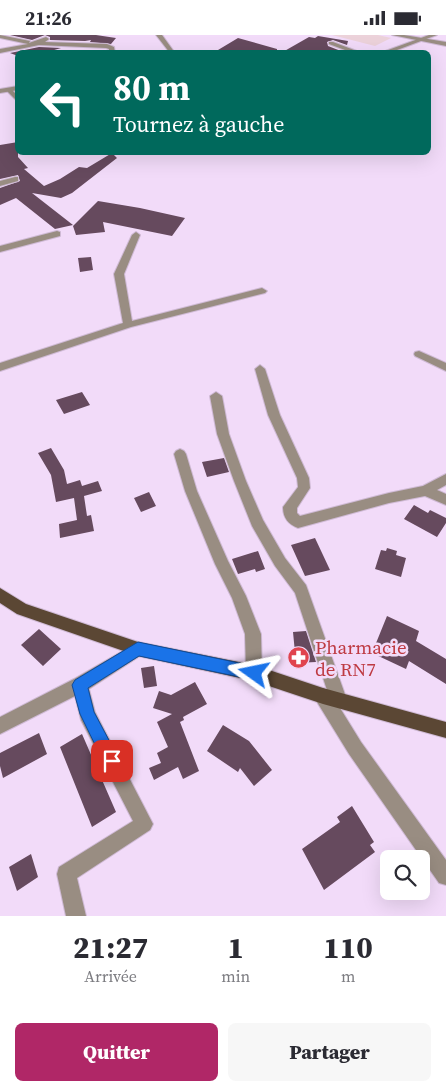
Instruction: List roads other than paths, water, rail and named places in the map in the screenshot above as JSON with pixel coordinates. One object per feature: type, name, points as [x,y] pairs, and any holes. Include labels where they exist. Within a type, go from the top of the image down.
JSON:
[{"type":"main road","points":[[0,595],[22,609],[138,649],[254,673],[331,698],[446,730]]},
{"type":"street","points":[[0,51],[36,43],[53,35]]},
{"type":"street","points":[[159,35],[171,50]]},
{"type":"street","points":[[395,35],[446,44]]},
{"type":"street","points":[[391,50],[434,35]]},
{"type":"street","points":[[0,36],[36,43],[107,46],[112,50]]},
{"type":"street","points":[[331,43],[351,50]]},
{"type":"street","points":[[0,91],[15,88]]},
{"type":"street","points":[[8,89],[15,97]]},
{"type":"street","points":[[0,184],[15,179]]},
{"type":"street","points":[[0,249],[57,233]]},
{"type":"street","points":[[128,325],[119,274],[136,235]]},
{"type":"street","points":[[0,367],[128,325],[262,291]]},
{"type":"street","points":[[419,354],[446,367]]},
{"type":"street","points":[[260,369],[274,415],[303,479],[304,489],[290,507],[290,515],[298,522],[389,498],[426,491],[446,479]]},
{"type":"street","points":[[216,396],[224,434],[240,481],[257,522],[280,562],[301,590],[331,698],[355,748],[446,876]]},
{"type":"street","points":[[180,454],[191,491],[222,564],[239,595],[253,634],[254,673]]},
{"type":"street","points":[[426,491],[446,500]]},
{"type":"street","points":[[0,726],[80,685],[138,649]]},
{"type":"street","points":[[76,916],[66,874],[144,824],[87,714],[80,685]]},
{"type":"place","name":"Pharmacie de RN7","points":[[299,658]]}]
